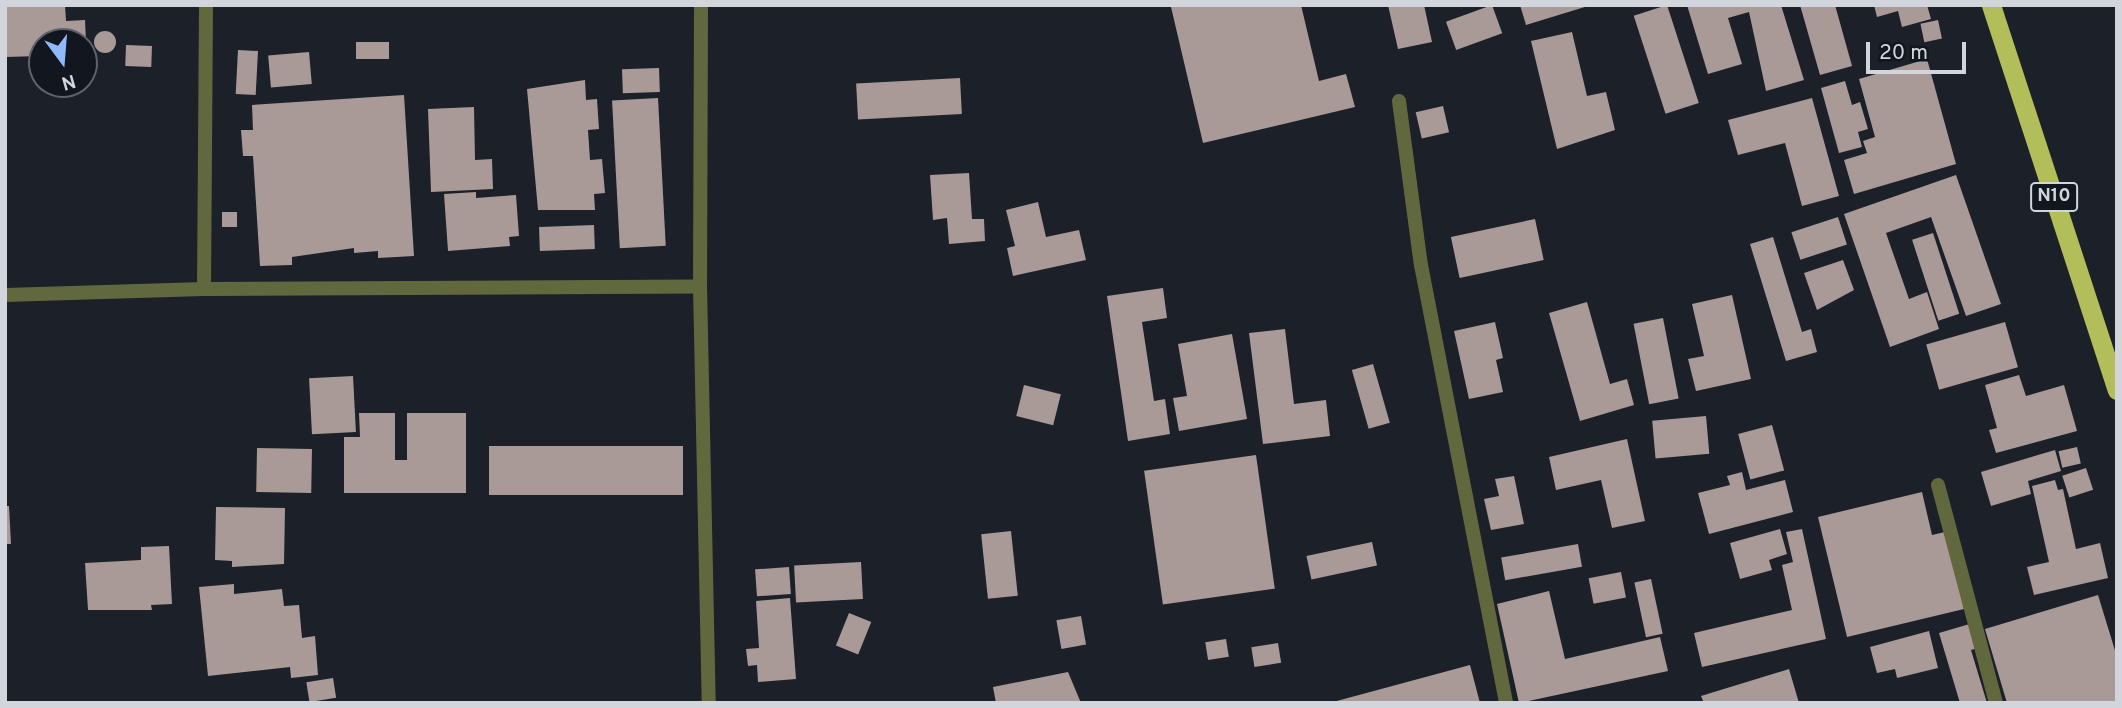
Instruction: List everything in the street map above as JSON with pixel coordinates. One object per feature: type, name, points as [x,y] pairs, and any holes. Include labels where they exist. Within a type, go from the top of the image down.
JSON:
[{"type":"highway","name":"N10","points":[[1992,5],[2117,390]]},
{"type":"street","points":[[204,289],[206,5]]},
{"type":"street","points":[[701,5],[699,286],[709,703]]},
{"type":"street","points":[[1399,102],[1421,265],[1506,703]]},
{"type":"street","points":[[5,295],[204,289],[699,286]]},
{"type":"street","points":[[1938,485],[1996,703]]},
{"type":"building","points":[[5,5],[65,5],[66,21],[85,20],[85,28],[28,28],[28,56],[5,57]]},
{"type":"building","points":[[1301,5],[1319,81],[1346,74],[1355,107],[1203,143],[1171,7]]},
{"type":"building","points":[[1388,5],[1424,5],[1432,42],[1398,49]]},
{"type":"building","points":[[1492,5],[1502,33],[1456,50],[1446,22]]},
{"type":"building","points":[[1520,5],[1588,5],[1588,6],[1526,25]]},
{"type":"building","points":[[1667,5],[1699,103],[1666,114],[1634,16]]},
{"type":"building","points":[[1687,5],[1781,5],[1804,80],[1766,91],[1749,12],[1728,18],[1742,64],[1708,74]]},
{"type":"building","points":[[1800,5],[1835,5],[1852,66],[1820,75]]},
{"type":"building","points":[[1874,5],[1927,5],[1931,19],[1902,27],[1898,11],[1877,17]]},
{"type":"building","points":[[1938,20],[1942,39],[1924,42],[1920,24]]},
{"type":"building","points":[[109,32],[115,38],[113,50],[105,53],[98,50],[98,34]]},
{"type":"building","points":[[1572,32],[1587,96],[1606,92],[1615,130],[1557,149],[1531,41]]},
{"type":"building","points":[[356,42],[389,42],[389,59],[356,59]]},
{"type":"building","points":[[126,45],[152,46],[151,67],[125,66]]},
{"type":"building","points":[[238,50],[258,51],[256,95],[236,94]]},
{"type":"building","points":[[309,52],[312,84],[271,87],[268,56]]},
{"type":"building","points":[[1927,59],[1956,164],[1854,194],[1844,160],[1867,153],[1863,141],[1875,137],[1859,79]]},
{"type":"building","points":[[659,68],[660,92],[623,93],[622,69]]},
{"type":"building","points":[[960,78],[962,114],[858,119],[856,83]]},
{"type":"building","points":[[585,80],[586,100],[597,99],[599,129],[588,130],[590,160],[602,159],[605,193],[594,194],[595,210],[538,210],[527,89]]},
{"type":"building","points":[[1845,81],[1852,105],[1860,102],[1868,129],[1858,132],[1862,147],[1839,153],[1821,88]]},
{"type":"building","points":[[404,95],[414,256],[378,258],[378,251],[354,253],[354,248],[292,257],[292,265],[260,266],[253,156],[243,156],[241,130],[253,130],[252,105]]},
{"type":"building","points":[[658,98],[666,246],[620,248],[612,100]]},
{"type":"building","points":[[1812,98],[1839,196],[1802,206],[1785,143],[1738,155],[1728,120]]},
{"type":"building","points":[[1443,106],[1449,132],[1422,139],[1416,112]]},
{"type":"building","points":[[474,107],[475,160],[492,159],[493,189],[431,192],[428,109]]},
{"type":"building","points":[[969,173],[972,219],[984,219],[985,241],[949,244],[947,218],[933,220],[930,175]]},
{"type":"building","points":[[1956,175],[2001,304],[1966,316],[1931,217],[1886,233],[1909,299],[1927,292],[1939,329],[1890,347],[1844,214]]},
{"type":"building","points":[[476,192],[476,198],[516,195],[519,236],[509,237],[510,246],[448,251],[444,194]]},
{"type":"building","points":[[1038,202],[1046,237],[1079,230],[1086,260],[1013,276],[1007,248],[1015,246],[1006,210]]},
{"type":"building","points":[[222,212],[237,212],[237,227],[222,227]]},
{"type":"building","points":[[1838,217],[1847,245],[1800,260],[1791,232]]},
{"type":"building","points":[[1535,219],[1544,260],[1460,278],[1451,237]]},
{"type":"building","points":[[594,225],[595,249],[540,251],[539,227]]},
{"type":"building","points":[[1933,233],[1959,314],[1938,321],[1912,240]]},
{"type":"building","points":[[1773,237],[1802,332],[1811,329],[1817,352],[1786,361],[1750,244]]},
{"type":"building","points":[[1843,260],[1854,290],[1817,310],[1804,273]]},
{"type":"building","points":[[1163,288],[1167,318],[1142,322],[1154,401],[1165,399],[1170,434],[1128,441],[1107,296]]},
{"type":"building","points":[[1732,295],[1751,379],[1696,391],[1688,359],[1704,356],[1692,304]]},
{"type":"building","points":[[1587,302],[1610,384],[1627,379],[1634,405],[1580,421],[1549,313]]},
{"type":"building","points":[[1663,318],[1679,398],[1649,404],[1634,324]]},
{"type":"building","points":[[1495,322],[1503,358],[1496,360],[1503,392],[1469,399],[1454,331]]},
{"type":"building","points":[[2005,322],[2018,367],[1939,390],[1926,345]]},
{"type":"building","points":[[1285,329],[1294,404],[1326,400],[1330,436],[1263,444],[1249,333]]},
{"type":"building","points":[[1232,334],[1247,419],[1179,431],[1173,398],[1187,396],[1178,344]]},
{"type":"building","points":[[1373,364],[1390,423],[1369,429],[1352,370]]},
{"type":"building","points":[[2019,375],[2026,396],[2064,385],[2077,431],[1996,453],[1989,430],[1997,428],[1985,385]]},
{"type":"building","points":[[353,376],[356,432],[312,434],[309,378]]},
{"type":"building","points":[[1024,385],[1061,394],[1053,425],[1016,416]]},
{"type":"building","points":[[359,413],[395,413],[395,460],[407,460],[407,413],[466,413],[466,493],[344,493],[344,437],[360,437]]},
{"type":"building","points":[[1706,416],[1709,454],[1656,459],[1652,421]]},
{"type":"building","points":[[1772,425],[1784,470],[1750,479],[1738,434]]},
{"type":"building","points":[[1627,439],[1645,521],[1612,528],[1601,480],[1556,490],[1549,457]]},
{"type":"building","points":[[489,446],[683,446],[683,495],[489,495]]},
{"type":"building","points":[[2077,447],[2081,464],[2062,468],[2058,451]]},
{"type":"building","points":[[257,448],[312,449],[311,493],[256,492]]},
{"type":"building","points":[[2055,450],[2061,471],[2028,481],[2031,494],[1991,506],[1981,472]]},
{"type":"building","points":[[1256,455],[1275,589],[1163,604],[1144,471]]},
{"type":"building","points":[[2086,468],[2093,490],[2069,498],[2062,476]]},
{"type":"building","points":[[1742,472],[1746,490],[1785,480],[1793,512],[1709,534],[1698,493],[1730,485],[1727,476]]},
{"type":"building","points":[[1514,476],[1524,524],[1491,530],[1484,499],[1499,496],[1495,479]]},
{"type":"building","points":[[2055,480],[2058,490],[2063,489],[2076,549],[2100,543],[2108,578],[2034,595],[2027,567],[2049,562],[2032,486]]},
{"type":"building","points":[[1922,492],[1932,535],[1945,532],[1964,609],[1847,637],[1818,517]]},
{"type":"building","points":[[5,506],[9,506],[11,544],[5,544]]},
{"type":"building","points":[[216,507],[285,508],[284,564],[232,567],[232,561],[215,560]]},
{"type":"building","points":[[1780,529],[1787,554],[1769,560],[1772,570],[1740,579],[1730,543]]},
{"type":"building","points":[[1802,529],[1826,639],[1702,667],[1694,633],[1792,610],[1782,565],[1793,562],[1786,532]]},
{"type":"building","points":[[1011,531],[1018,596],[988,599],[981,534]]},
{"type":"building","points":[[1372,542],[1377,565],[1311,579],[1306,556]]},
{"type":"building","points":[[1578,544],[1582,567],[1505,580],[1501,558]]},
{"type":"building","points":[[169,546],[172,604],[151,605],[152,610],[88,610],[85,563],[141,560],[141,547]]},
{"type":"building","points":[[861,562],[863,599],[796,602],[794,566]]},
{"type":"building","points":[[789,567],[791,594],[757,596],[755,569]]},
{"type":"building","points":[[1621,572],[1626,598],[1594,604],[1589,578]]},
{"type":"building","points":[[1651,579],[1663,634],[1646,637],[1634,583]]},
{"type":"building","points":[[234,584],[234,594],[282,589],[284,606],[299,605],[302,638],[315,636],[318,675],[291,678],[290,667],[208,676],[199,587]]},
{"type":"building","points":[[1549,591],[1565,659],[1660,637],[1668,671],[1519,703],[1497,604]]},
{"type":"building","points":[[2098,595],[2117,657],[2117,703],[2007,703],[1985,629]]},
{"type":"building","points":[[790,598],[796,679],[758,682],[757,665],[748,666],[746,649],[759,648],[756,601]]},
{"type":"building","points":[[849,613],[871,622],[858,654],[836,645]]},
{"type":"building","points":[[1081,616],[1086,645],[1061,649],[1056,620]]},
{"type":"building","points":[[1973,623],[1981,647],[1971,650],[1987,703],[1960,703],[1939,633]]},
{"type":"building","points":[[1929,631],[1938,668],[1897,678],[1895,669],[1877,673],[1870,647]]},
{"type":"building","points":[[1226,639],[1229,657],[1208,660],[1205,642]]},
{"type":"building","points":[[1278,643],[1281,663],[1254,667],[1251,647]]},
{"type":"building","points":[[1470,665],[1480,703],[1333,703],[1333,702]]},
{"type":"building","points":[[1789,669],[1799,703],[1704,703],[1701,696]]},
{"type":"building","points":[[1068,672],[1081,703],[996,703],[993,687]]},
{"type":"building","points":[[333,678],[336,698],[309,702],[306,682]]}]
